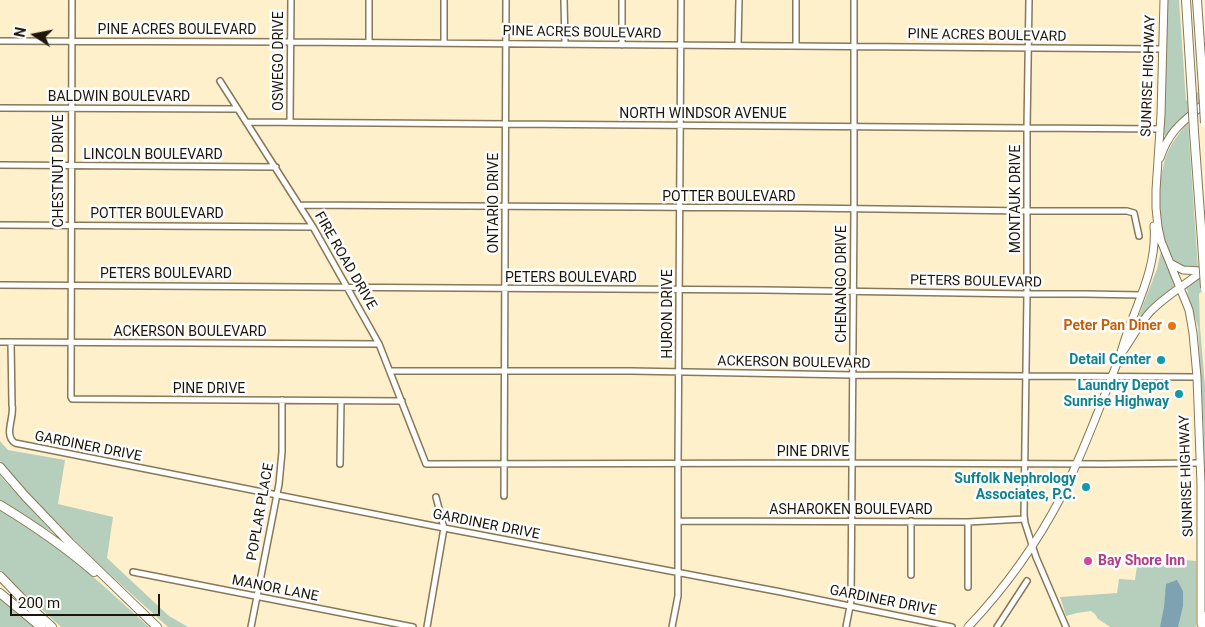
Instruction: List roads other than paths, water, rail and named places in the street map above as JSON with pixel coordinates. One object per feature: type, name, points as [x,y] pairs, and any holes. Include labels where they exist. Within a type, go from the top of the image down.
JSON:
[{"type":"highway","points":[[1186,0],[1205,292]]},
{"type":"highway","points":[[1197,0],[1205,123]]},
{"type":"highway","points":[[0,467],[64,537],[154,625]]},
{"type":"highway","points":[[0,505],[59,543],[154,625]]},
{"type":"highway","points":[[0,576],[52,627]]},
{"type":"highway","points":[[0,593],[41,627]]},
{"type":"highway","points":[[1203,627],[1205,616]]},
{"type":"main road","name":"SUNRISE HIGHWAY","points":[[1164,0],[1156,208],[1159,234],[1192,324],[1200,463],[1203,627]]},
{"type":"main road","points":[[1157,170],[1170,137],[1182,122],[1205,103]]},
{"type":"main road","points":[[1197,110],[1205,108]]},
{"type":"main road","points":[[968,627],[1004,585],[1032,546],[1060,498],[1076,464],[1120,356],[1125,336],[1149,274],[1154,252],[1156,208]]},
{"type":"main road","points":[[1169,262],[1183,270],[1204,270]]},
{"type":"main road","points":[[1120,356],[1146,317],[1164,299],[1204,270]]},
{"type":"street","name":"CHESTNUT DRIVE","points":[[71,343],[70,166],[72,0]]},
{"type":"street","name":"OSWEGO DRIVE","points":[[290,122],[291,0]]},
{"type":"street","points":[[368,42],[369,0]]},
{"type":"street","points":[[444,0],[444,43]]},
{"type":"street","name":"ONTARIO DRIVE","points":[[504,496],[506,0]]},
{"type":"street","points":[[564,0],[565,44]]},
{"type":"street","points":[[622,0],[622,45]]},
{"type":"street","name":"HURON DRIVE","points":[[672,627],[678,596],[681,0]]},
{"type":"street","points":[[738,0],[738,45]]},
{"type":"street","points":[[796,0],[796,46]]},
{"type":"street","name":"CHENANGO DRIVE","points":[[846,627],[851,601],[854,0]]},
{"type":"street","name":"MONTAUK DRIVE","points":[[1029,0],[1024,519],[1036,557],[1066,627]]},
{"type":"street","name":"PINE ACRES BOULEVARD","points":[[0,41],[368,42],[1163,49]]},
{"type":"street","name":"FIRE ROAD DRIVE","points":[[220,80],[300,205],[379,344],[426,464]]},
{"type":"street","name":"BALDWIN BOULEVARD","points":[[0,108],[237,108]]},
{"type":"street","name":"NORTH WINDSOR AVENUE","points":[[246,122],[1160,129]]},
{"type":"street","name":"LINCOLN BOULEVARD","points":[[0,165],[276,167]]},
{"type":"street","name":"POTTER BOULEVARD","points":[[300,205],[1028,211],[1127,210],[1134,212],[1139,236]]},
{"type":"street","name":"POTTER BOULEVARD","points":[[0,225],[313,227]]},
{"type":"street","name":"PETERS BOULEVARD","points":[[0,285],[679,290],[1141,296]]},
{"type":"street","name":"ACKERSON BOULEVARD","points":[[0,342],[379,344]]},
{"type":"street","name":"GARDINER DRIVE","points":[[11,342],[12,405],[14,410],[10,436],[15,444],[952,627]]},
{"type":"street","name":"PINE DRIVE","points":[[71,343],[71,397],[73,399],[402,401]]},
{"type":"street","name":"ACKERSON BOULEVARD","points":[[390,371],[1196,377]]},
{"type":"street","name":"POPLAR PLACE","points":[[251,627],[278,495],[282,452],[282,400]]},
{"type":"street","points":[[340,464],[341,401]]},
{"type":"street","name":"PINE DRIVE","points":[[426,464],[1200,463]]},
{"type":"street","points":[[427,627],[444,528],[436,497]]},
{"type":"street","name":"ASHAROKEN BOULEVARD","points":[[678,521],[968,522],[1024,519]]},
{"type":"street","points":[[911,521],[911,575]]},
{"type":"street","points":[[968,522],[968,587]]},
{"type":"street","name":"MANOR LANE","points":[[133,572],[413,627]]},
{"type":"street","points":[[996,627],[1028,580]]},
{"type":"water","points":[[1177,580],[1183,591],[1183,606],[1178,627],[1160,627],[1166,584]]},
{"type":"place","name":"Peter Pan Diner","points":[[1172,326]]},
{"type":"place","name":"Detail Center","points":[[1161,360]]},
{"type":"place","name":"Laundry Depot Sunrise Highway","points":[[1179,394]]},
{"type":"place","name":"Suffolk Nephrology Associates, P.C.","points":[[1086,487]]},
{"type":"place","name":"Bay Shore Inn","points":[[1088,561]]}]
